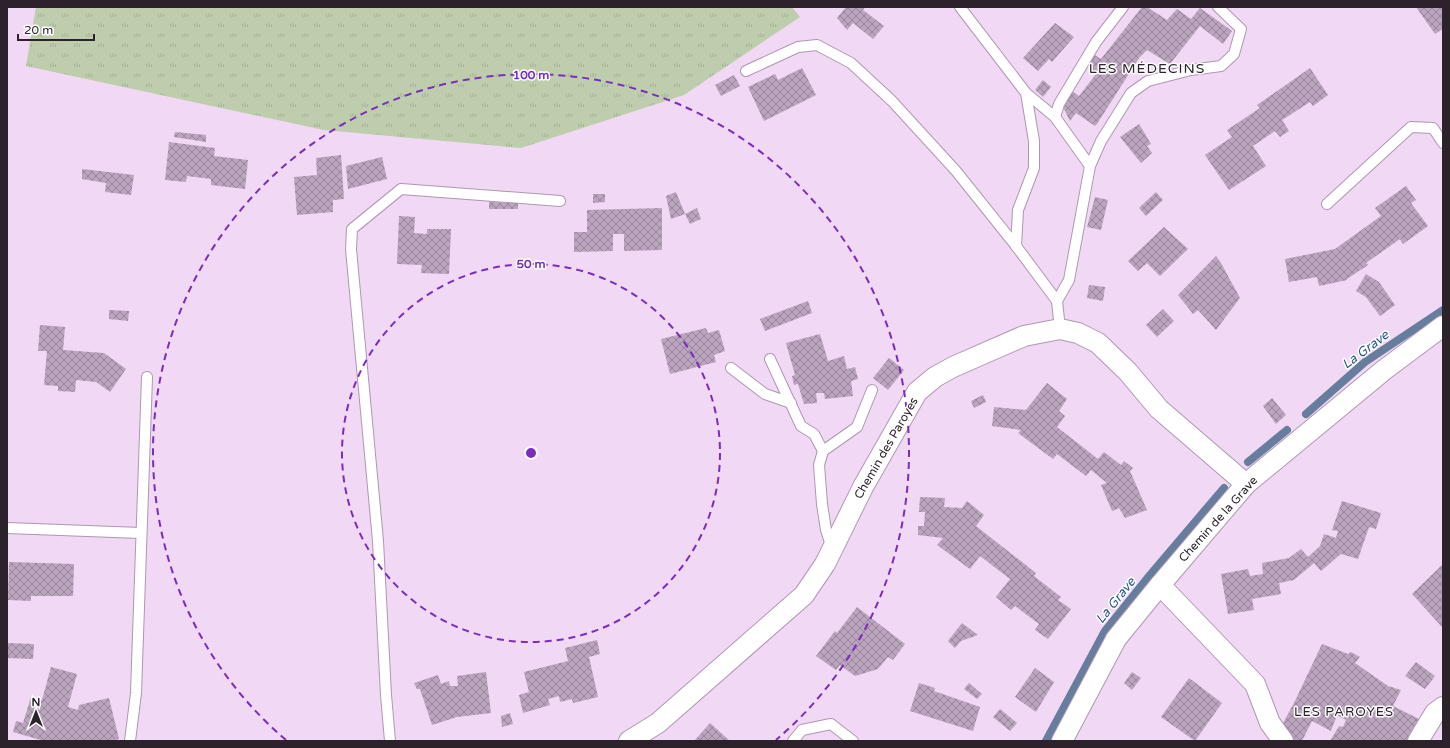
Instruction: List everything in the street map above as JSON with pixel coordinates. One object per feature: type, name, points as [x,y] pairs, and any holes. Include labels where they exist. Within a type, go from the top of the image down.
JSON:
[{"type":"street","name":"Chemin de la Grave","points":[[1062,741],[1116,638],[1246,484],[1384,370],[1443,326]]},
{"type":"street","name":"Chemin des Paroyes","points":[[629,741],[658,723],[804,595],[825,564],[863,487],[917,392],[935,378],[960,364],[1024,336],[1060,329],[1078,333],[1098,343],[1128,372],[1159,409],[1246,484]]},
{"type":"street","points":[[1160,585],[1255,684],[1270,723],[1283,741]]},
{"type":"street","points":[[1418,741],[1435,713],[1443,707]]},
{"type":"lane","points":[[960,7],[1026,93],[1055,117],[1090,166]]},
{"type":"lane","points":[[1055,117],[1059,104],[1096,42],[1123,7]]},
{"type":"lane","points":[[1057,301],[1069,280],[1090,166],[1101,141],[1131,93],[1148,81],[1191,70],[1221,66],[1234,54],[1241,29],[1218,7]]},
{"type":"lane","points":[[746,71],[798,47],[817,44],[852,63],[892,101],[956,172],[1016,246],[1057,301],[1060,329]]},
{"type":"lane","points":[[1016,246],[1018,210],[1034,168],[1034,141],[1026,93]]},
{"type":"lane","points":[[1327,204],[1411,127],[1433,128],[1443,143]]},
{"type":"lane","points":[[390,741],[386,695],[378,541],[351,249],[352,230],[401,189],[560,201]]},
{"type":"lane","points":[[770,359],[801,426],[814,434],[823,451]]},
{"type":"lane","points":[[731,368],[765,394],[791,403]]},
{"type":"lane","points":[[130,741],[136,693],[147,377]]},
{"type":"lane","points":[[832,548],[826,530],[819,465],[823,451],[857,427],[872,390]]},
{"type":"lane","points":[[7,528],[141,533]]},
{"type":"lane","points":[[793,741],[802,730],[831,724],[853,741]]},
{"type":"green space","points":[[36,7],[792,7],[800,17],[684,95],[521,148],[324,130],[26,66]]},
{"type":"building","points":[[846,7],[865,7],[863,10],[884,26],[873,39],[853,23],[847,30],[837,18]]},
{"type":"building","points":[[1142,7],[1147,7],[1167,20],[1177,9],[1191,19],[1200,8],[1232,31],[1223,44],[1200,26],[1170,64],[1147,50],[1139,58],[1095,126],[1076,113],[1070,121],[1063,107],[1066,97],[1072,91],[1079,96],[1096,74],[1085,63],[1093,54],[1101,59]]},
{"type":"building","points":[[1416,7],[1443,7],[1443,29],[1435,34]]},
{"type":"building","points":[[1055,23],[1074,37],[1052,62],[1049,59],[1038,71],[1023,58]]},
{"type":"building","points":[[802,68],[816,95],[764,121],[748,87],[775,74],[778,80]]},
{"type":"building","points":[[1310,68],[1328,95],[1313,106],[1310,102],[1282,120],[1289,131],[1280,137],[1275,131],[1253,146],[1266,166],[1229,190],[1205,155],[1232,137],[1227,130],[1260,108],[1257,105]]},
{"type":"building","points":[[734,75],[740,86],[721,96],[715,85]]},
{"type":"building","points":[[1043,80],[1051,87],[1043,97],[1035,90]]},
{"type":"building","points":[[1139,124],[1151,144],[1147,146],[1152,153],[1141,163],[1120,137]]},
{"type":"building","points":[[175,132],[206,135],[206,142],[174,137]]},
{"type":"building","points":[[169,142],[215,148],[214,156],[248,160],[245,189],[211,185],[211,179],[187,176],[186,182],[165,180]]},
{"type":"building","points":[[341,155],[344,199],[333,200],[333,212],[297,215],[294,177],[317,175],[316,158]]},
{"type":"building","points":[[382,157],[387,179],[348,189],[346,166]]},
{"type":"building","points":[[82,169],[134,175],[131,195],[105,192],[106,183],[82,179]]},
{"type":"building","points":[[1406,186],[1416,200],[1411,203],[1428,226],[1403,244],[1400,239],[1366,263],[1368,265],[1347,280],[1319,286],[1317,277],[1289,282],[1285,259],[1335,249],[1381,216],[1375,208]]},
{"type":"building","points":[[676,192],[685,214],[671,219],[666,196]]},
{"type":"building","points":[[1156,192],[1163,200],[1146,216],[1139,208]]},
{"type":"building","points":[[593,194],[605,194],[605,202],[593,203]]},
{"type":"building","points":[[1095,197],[1108,200],[1101,230],[1087,227]]},
{"type":"building","points":[[489,202],[518,203],[518,209],[489,209]]},
{"type":"building","points":[[662,208],[662,250],[624,251],[624,234],[613,234],[613,251],[574,252],[574,232],[587,232],[587,210]]},
{"type":"building","points":[[697,208],[701,219],[690,224],[685,214]]},
{"type":"building","points":[[399,216],[415,217],[414,233],[427,234],[427,229],[451,229],[449,274],[421,273],[422,265],[397,264]]},
{"type":"building","points":[[1164,227],[1188,249],[1160,276],[1147,263],[1138,271],[1128,261]]},
{"type":"building","points":[[1216,256],[1240,298],[1216,330],[1198,310],[1193,314],[1178,295]]},
{"type":"building","points":[[1366,274],[1379,282],[1395,305],[1380,316],[1366,297],[1356,291]]},
{"type":"building","points":[[1089,285],[1105,287],[1103,301],[1087,298]]},
{"type":"building","points":[[808,301],[812,313],[765,331],[760,319]]},
{"type":"building","points":[[1163,309],[1174,321],[1157,337],[1146,325]]},
{"type":"building","points":[[109,310],[129,311],[128,321],[109,319]]},
{"type":"building","points":[[40,325],[65,327],[63,350],[104,353],[126,369],[110,392],[96,382],[76,380],[75,392],[58,391],[58,386],[44,385],[47,351],[38,351]]},
{"type":"building","points":[[706,328],[708,333],[719,330],[725,351],[714,355],[716,362],[670,374],[661,339]]},
{"type":"building","points":[[820,334],[828,361],[844,356],[847,369],[855,367],[858,379],[851,381],[853,396],[825,399],[824,393],[816,393],[817,403],[804,404],[798,384],[794,385],[792,376],[795,375],[786,343]]},
{"type":"building","points":[[889,358],[904,370],[888,390],[873,378]]},
{"type":"building","points":[[1047,383],[1067,399],[1059,411],[1065,416],[1057,427],[1098,459],[1104,452],[1121,465],[1124,461],[1133,468],[1130,471],[1147,510],[1125,518],[1119,508],[1112,511],[1101,485],[1107,483],[1091,470],[1086,476],[1057,454],[1053,459],[1018,433],[1021,430],[992,426],[994,407],[1026,410]]},
{"type":"building","points":[[983,395],[986,402],[974,408],[971,401]]},
{"type":"building","points":[[1272,398],[1286,415],[1276,424],[1263,406]]},
{"type":"building","points":[[920,497],[945,498],[944,507],[962,508],[967,501],[984,515],[976,526],[1036,573],[1034,576],[1061,597],[1058,600],[1071,609],[1048,639],[1035,630],[1039,624],[1015,606],[1011,610],[996,597],[1010,579],[980,556],[970,569],[937,545],[943,538],[918,535],[918,526],[924,526],[925,512],[919,512]]},
{"type":"building","points":[[1342,501],[1381,513],[1376,529],[1369,527],[1358,559],[1341,554],[1321,571],[1314,563],[1294,580],[1279,583],[1281,594],[1252,599],[1254,610],[1228,614],[1221,574],[1248,569],[1250,576],[1263,574],[1262,563],[1289,558],[1301,549],[1308,557],[1320,546],[1324,534],[1336,538],[1338,531],[1332,530]]},
{"type":"building","points":[[9,562],[74,564],[73,596],[31,596],[31,601],[8,600]]},
{"type":"building","points":[[1443,564],[1443,628],[1412,594]]},
{"type":"building","points":[[857,607],[905,644],[893,660],[888,657],[878,669],[855,676],[840,665],[836,670],[816,656],[835,631],[837,633]]},
{"type":"building","points":[[962,623],[978,635],[961,641],[955,648],[948,641]]},
{"type":"building","points":[[597,640],[600,654],[589,657],[598,697],[573,703],[572,699],[560,702],[559,696],[548,699],[550,705],[523,713],[519,695],[529,692],[524,672],[568,661],[565,648]]},
{"type":"building","points":[[7,643],[34,644],[33,659],[7,658]]},
{"type":"building","points":[[1322,644],[1348,654],[1351,652],[1360,657],[1355,663],[1388,686],[1401,690],[1393,706],[1421,720],[1414,741],[1330,741],[1339,726],[1343,727],[1346,720],[1337,715],[1331,731],[1312,721],[1302,741],[1292,741],[1282,725]]},
{"type":"building","points":[[1416,662],[1435,676],[1425,689],[1405,676]]},
{"type":"building","points":[[51,667],[77,674],[68,707],[78,710],[79,705],[109,698],[119,739],[110,741],[44,741],[13,732],[16,721],[23,723],[31,697],[42,700]]},
{"type":"building","points":[[1035,668],[1054,682],[1036,712],[1015,697]]},
{"type":"building","points":[[486,672],[491,713],[457,717],[432,725],[420,689],[417,689],[414,683],[438,675],[441,684],[449,681],[450,686],[458,686],[457,676]]},
{"type":"building","points":[[1132,672],[1141,678],[1132,690],[1124,683]]},
{"type":"building","points":[[1189,678],[1222,703],[1195,741],[1161,717]]},
{"type":"building","points":[[919,683],[935,688],[934,691],[980,707],[973,731],[910,711]]},
{"type":"building","points":[[969,683],[982,694],[977,699],[964,689]]},
{"type":"building","points":[[1000,709],[1017,723],[1010,731],[993,717]]},
{"type":"building","points":[[510,713],[513,724],[502,727],[501,716]]},
{"type":"building","points":[[710,723],[730,741],[694,741]]},
{"type":"waterway","name":"La Grave","points":[[1306,414],[1365,362],[1443,310]]},
{"type":"waterway","name":"La Grave","points":[[1248,462],[1287,430]]},
{"type":"waterway","name":"La Grave","points":[[1046,741],[1105,631],[1150,575],[1224,488]]},
{"type":"district","name":"LES MÉDECINS","points":[[1147,68]]},
{"type":"district","name":"LES PAROYES","points":[[1344,711]]}]
